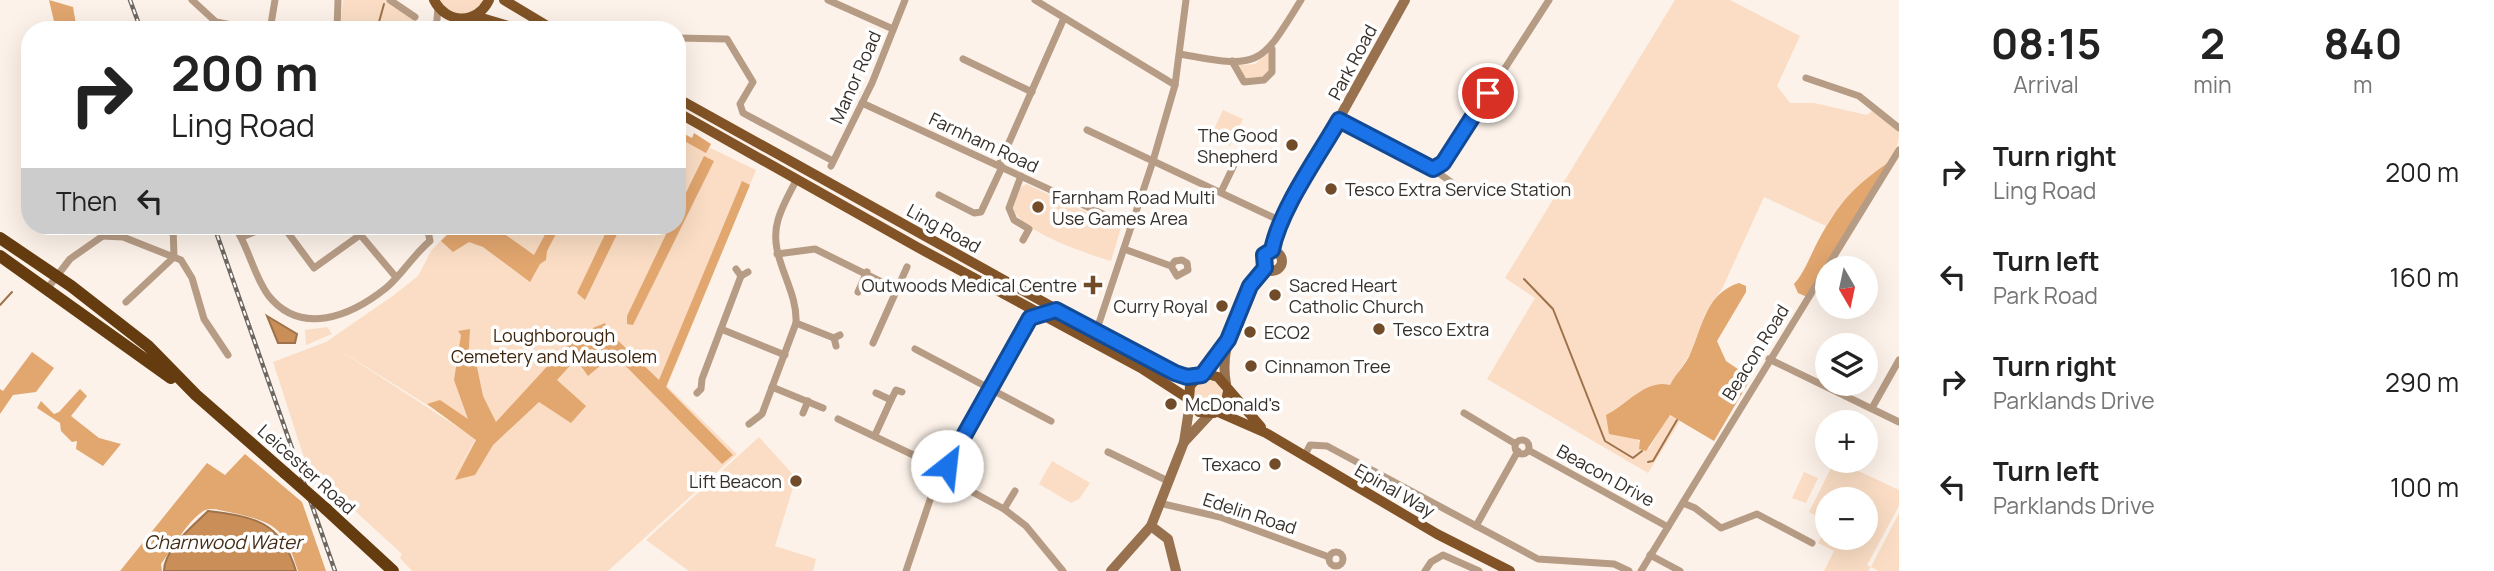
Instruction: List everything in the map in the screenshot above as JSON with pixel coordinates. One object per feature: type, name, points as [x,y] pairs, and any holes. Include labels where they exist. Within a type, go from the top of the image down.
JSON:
[{"type":"highway","points":[[0,238],[57,276],[148,346],[196,395]]},
{"type":"highway","points":[[0,256],[196,395]]},
{"type":"highway","name":"Leicester Road","points":[[196,395],[393,571]]},
{"type":"main road","points":[[475,16],[489,0]]},
{"type":"main road","points":[[505,0],[539,21]]},
{"type":"main road","points":[[436,4],[458,19],[475,16],[492,21]]},
{"type":"main road","name":"Ling Road","points":[[686,103],[1096,332],[1175,373],[1200,376]]},
{"type":"main road","name":"Ling Road","points":[[686,117],[1141,368],[1190,401]]},
{"type":"main road","points":[[1038,313],[1056,310]]},
{"type":"main road","points":[[1200,376],[1218,376],[1227,387],[1227,401],[1214,413],[1199,412],[1190,401],[1190,386],[1200,376]]},
{"type":"main road","name":"Epinal Way","points":[[1227,387],[1266,433]]},
{"type":"main road","name":"Epinal Way","points":[[1214,413],[1266,433],[1443,538],[1510,571]]},
{"type":"street","points":[[192,0],[211,21]]},
{"type":"street","points":[[272,21],[275,0]]},
{"type":"street","points":[[337,21],[338,0]]},
{"type":"street","points":[[390,0],[415,17]]},
{"type":"street","points":[[828,0],[893,29]]},
{"type":"street","name":"Manor Road","points":[[686,38],[727,38],[755,82],[740,104],[743,113],[832,163],[862,103],[905,0]]},
{"type":"street","points":[[1035,0],[1175,85]]},
{"type":"street","points":[[1096,332],[1153,161],[1175,85],[1186,0]]},
{"type":"street","points":[[1180,54],[1232,61],[1254,60],[1272,49],[1301,0]]},
{"type":"street","name":"Park Road","points":[[1265,268],[1262,258],[1272,250],[1283,222],[1405,0]]},
{"type":"street","points":[[1433,169],[1443,163],[1549,0]]},
{"type":"street","points":[[939,195],[952,197],[974,213],[981,212],[1064,18]]},
{"type":"street","points":[[1232,61],[1244,82],[1264,80],[1272,72],[1272,49]]},
{"type":"street","points":[[964,59],[1032,92]]},
{"type":"street","points":[[1809,82],[1859,96],[1899,128]]},
{"type":"street","name":"Farnham Road","points":[[862,103],[1131,228]]},
{"type":"street","points":[[1339,120],[1433,169],[1462,190]]},
{"type":"street","points":[[1087,130],[1283,222]]},
{"type":"street","name":"Beacon Road","points":[[1641,571],[1769,359],[1896,163],[1899,150]]},
{"type":"street","points":[[1221,192],[1236,161]]},
{"type":"street","points":[[1021,176],[1009,208],[1014,220],[1032,231],[1023,240]]},
{"type":"street","points":[[747,425],[761,414],[796,323],[794,296],[777,254],[778,219],[797,179]]},
{"type":"street","points":[[126,302],[174,257],[173,235]]},
{"type":"street","points":[[247,235],[242,237],[245,249],[256,274],[273,300],[291,315],[310,320],[354,310],[386,288],[430,241],[429,235]]},
{"type":"street","points":[[290,235],[314,268],[360,235],[398,273]]},
{"type":"street","points":[[47,289],[70,259],[102,236],[123,237],[181,260],[192,278],[204,319],[228,355]]},
{"type":"street","points":[[777,254],[815,249],[867,272],[898,290]]},
{"type":"street","points":[[1124,249],[1171,266]]},
{"type":"street","name":"Park Road","points":[[1265,268],[1273,271],[1281,266],[1281,256],[1272,250]]},
{"type":"street","points":[[873,343],[907,267]]},
{"type":"street","name":"Park Road","points":[[1227,387],[1223,370],[1228,340],[1250,286],[1265,268]]},
{"type":"street","points":[[702,391],[742,272]]},
{"type":"street","points":[[858,292],[867,272]]},
{"type":"street","points":[[906,571],[923,514],[940,477],[1023,328],[1038,313]]},
{"type":"street","points":[[796,323],[837,340]]},
{"type":"street","points":[[721,329],[785,355]]},
{"type":"street","name":"Park Road","points":[[1200,376],[1228,340]]},
{"type":"street","points":[[915,349],[1051,421]]},
{"type":"street","points":[[1769,359],[1899,422]]},
{"type":"street","points":[[1872,408],[1899,360]]},
{"type":"street","points":[[772,387],[823,408]]},
{"type":"street","points":[[875,435],[896,390],[902,392]]},
{"type":"street","points":[[876,393],[891,400]]},
{"type":"street","points":[[803,413],[808,401]]},
{"type":"street","points":[[1111,571],[1151,526],[1184,442],[1190,401]]},
{"type":"street","points":[[1184,442],[1214,413]]},
{"type":"street","name":"Beacon Drive","points":[[1464,413],[1514,443],[1524,441],[1529,445],[1530,451]]},
{"type":"street","points":[[838,419],[930,463],[939,462],[947,466]]},
{"type":"street","points":[[1476,526],[1518,451],[1514,443]]},
{"type":"street","points":[[1304,457],[1310,445],[1326,446],[1538,559],[1614,565],[1629,571]]},
{"type":"street","name":"Beacon Drive","points":[[1518,451],[1524,454],[1530,451]]},
{"type":"street","name":"Beacon Drive","points":[[1530,451],[1668,527]]},
{"type":"street","points":[[1108,452],[1168,481]]},
{"type":"street","points":[[930,463],[930,467],[940,477],[1004,509],[1026,526],[1063,571]]},
{"type":"street","points":[[1004,509],[1015,491]]},
{"type":"street","name":"Edelin Road","points":[[1159,503],[1220,517],[1329,557]]},
{"type":"street","points":[[1683,503],[1695,508],[1721,528],[1757,514],[1812,543]]},
{"type":"street","points":[[1151,526],[1168,540],[1176,571]]},
{"type":"street","points":[[1425,571],[1431,562],[1443,555],[1452,556],[1479,571]]},
{"type":"street","points":[[1650,555],[1680,571]]},
{"type":"green space","points":[[343,0],[385,0],[403,7],[417,21],[341,21]]},
{"type":"green space","points":[[434,0],[489,0],[487,5],[458,19]]},
{"type":"green space","points":[[1675,0],[1730,0],[1800,36],[1777,86],[1790,103],[1814,103],[1867,115],[1873,110],[1899,133],[1897,147],[1890,160],[1834,214],[1826,226],[1764,197],[1722,289],[1705,314],[1690,354],[1670,385],[1653,385],[1644,389],[1606,415],[1649,449],[1669,415],[1680,421],[1648,473],[1487,379],[1535,298],[1505,278]]},
{"type":"green space","points":[[1272,49],[1270,76],[1248,84],[1234,69],[1238,61],[1244,65],[1255,64]]},
{"type":"green space","points":[[1223,110],[1243,119],[1230,146],[1210,138]]},
{"type":"green space","name":"Loughborough Cemetery and Mausolem","points":[[686,136],[756,170],[667,386],[737,454],[608,571],[412,571],[400,558],[402,554],[307,467],[273,362],[326,342],[394,295],[418,276],[431,251],[446,235],[686,235]],"holes":[[[333,346],[478,437],[443,492],[476,439]]]},
{"type":"green space","points":[[1026,184],[1121,228],[1111,261],[1054,240],[1026,224],[1012,206],[1020,188]]},
{"type":"green space","points":[[327,327],[332,334],[306,345],[305,330]]},
{"type":"green space","points":[[1208,380],[1218,384],[1222,394],[1218,404],[1208,408],[1198,404],[1194,394],[1198,384]]},
{"type":"green space","points":[[759,437],[796,478],[775,546],[816,559],[813,571],[689,571],[646,540]]},
{"type":"green space","points":[[1052,461],[1090,483],[1079,499],[1071,503],[1039,484]]},
{"type":"green space","points":[[1804,472],[1818,478],[1806,503],[1792,498]]},
{"type":"green space","points":[[1828,473],[1863,473],[1899,490],[1899,506],[1878,545],[1878,487],[1822,487]]},
{"type":"green space","points":[[1815,500],[1815,515],[1809,512]]},
{"type":"green space","points":[[1899,513],[1899,571],[1879,571],[1871,567]]},
{"type":"green space","points":[[1832,550],[1875,550],[1867,565],[1871,567],[1868,571],[1824,571],[1834,551]]},
{"type":"shaded area","points":[[49,0],[73,7],[75,21],[54,21]]},
{"type":"shaded area","points":[[694,133],[711,144],[706,153],[686,142],[686,135],[692,138]]},
{"type":"shaded area","points":[[704,156],[714,161],[686,218],[686,193]]},
{"type":"shaded area","points":[[1892,160],[1832,256],[1815,256],[1815,284],[1807,297],[1798,293],[1794,284],[1818,241],[1849,195]]},
{"type":"shaded area","points":[[742,181],[750,185],[666,387],[733,455],[722,464],[614,354],[588,376],[576,359],[557,380],[586,406],[571,423],[539,402],[493,445],[475,475],[455,480],[476,440],[427,404],[440,400],[468,419],[454,380],[461,335],[458,331],[470,329],[468,362],[477,367],[483,396],[496,422],[576,335],[605,323],[608,331],[659,380]]},
{"type":"shaded area","points":[[447,235],[506,235],[534,255],[545,235],[555,235],[547,251],[546,260],[540,264],[530,282],[483,247],[469,242],[453,252],[441,241]]},
{"type":"shaded area","points":[[605,235],[617,235],[585,300],[577,293]]},
{"type":"shaded area","points":[[666,235],[677,235],[633,325],[627,324],[627,316]]},
{"type":"shaded area","points":[[1739,283],[1746,286],[1746,292],[1717,341],[1726,361],[1751,378],[1714,441],[1670,415],[1646,451],[1639,449],[1640,440],[1609,434],[1606,415],[1644,389],[1661,384],[1670,385],[1689,357],[1713,302],[1728,288]]},
{"type":"shaded area","points":[[32,352],[54,368],[36,392],[13,395],[0,414],[0,389],[3,391]]},
{"type":"shaded area","points":[[80,389],[87,396],[71,416],[99,438],[121,444],[103,466],[76,449],[77,441],[72,442],[61,431],[60,423],[37,408],[41,401],[54,414],[59,412]]},
{"type":"shaded area","points":[[245,454],[302,502],[326,571],[298,571],[282,535],[266,523],[212,509],[202,512],[185,529],[161,564],[162,571],[120,571],[207,463],[225,475]]},
{"type":"water","points":[[267,316],[297,334],[295,343],[278,343]]},
{"type":"water","name":"Charnwood Water","points":[[208,511],[253,519],[264,524],[283,541],[296,571],[164,571],[174,546]]},
{"type":"waterway","points":[[379,21],[384,4]]},
{"type":"waterway","points":[[1524,279],[1553,309],[1605,441],[1633,458],[1642,451]]},
{"type":"waterway","points":[[0,305],[12,292]]},
{"type":"waterway","points":[[1648,462],[1653,461],[1677,420]]},
{"type":"railway","points":[[130,0],[138,21]]},
{"type":"railway","points":[[217,235],[335,571]]},
{"type":"place","name":"The Good Shepherd","points":[[1292,145]]},
{"type":"place","name":"Tesco Extra Service Station","points":[[1331,189]]},
{"type":"place","name":"Farnham Road Multi Use Games Area","points":[[1038,207]]},
{"type":"place","name":"Outwoods Medical Centre","points":[[1093,285]]},
{"type":"place","name":"Sacred Heart Catholic Church","points":[[1275,295]]},
{"type":"place","name":"Curry Royal","points":[[1222,306]]},
{"type":"place","name":"Tesco Extra","points":[[1379,329]]},
{"type":"place","name":"ECO2","points":[[1250,332]]},
{"type":"place","name":"Cinnamon Tree","points":[[1251,366]]},
{"type":"place","name":"McDonald's","points":[[1171,404]]},
{"type":"place","name":"Texaco","points":[[1275,464]]},
{"type":"place","name":"Lift Beacon","points":[[796,481]]},
{"type":"route","points":[[947,466],[1030,318],[1038,313],[1056,310],[1175,373],[1198,377],[1211,365],[1228,340],[1250,286],[1265,268],[1262,258],[1272,250],[1276,234],[1339,120],[1433,169],[1443,163],[1488,93]]}]
